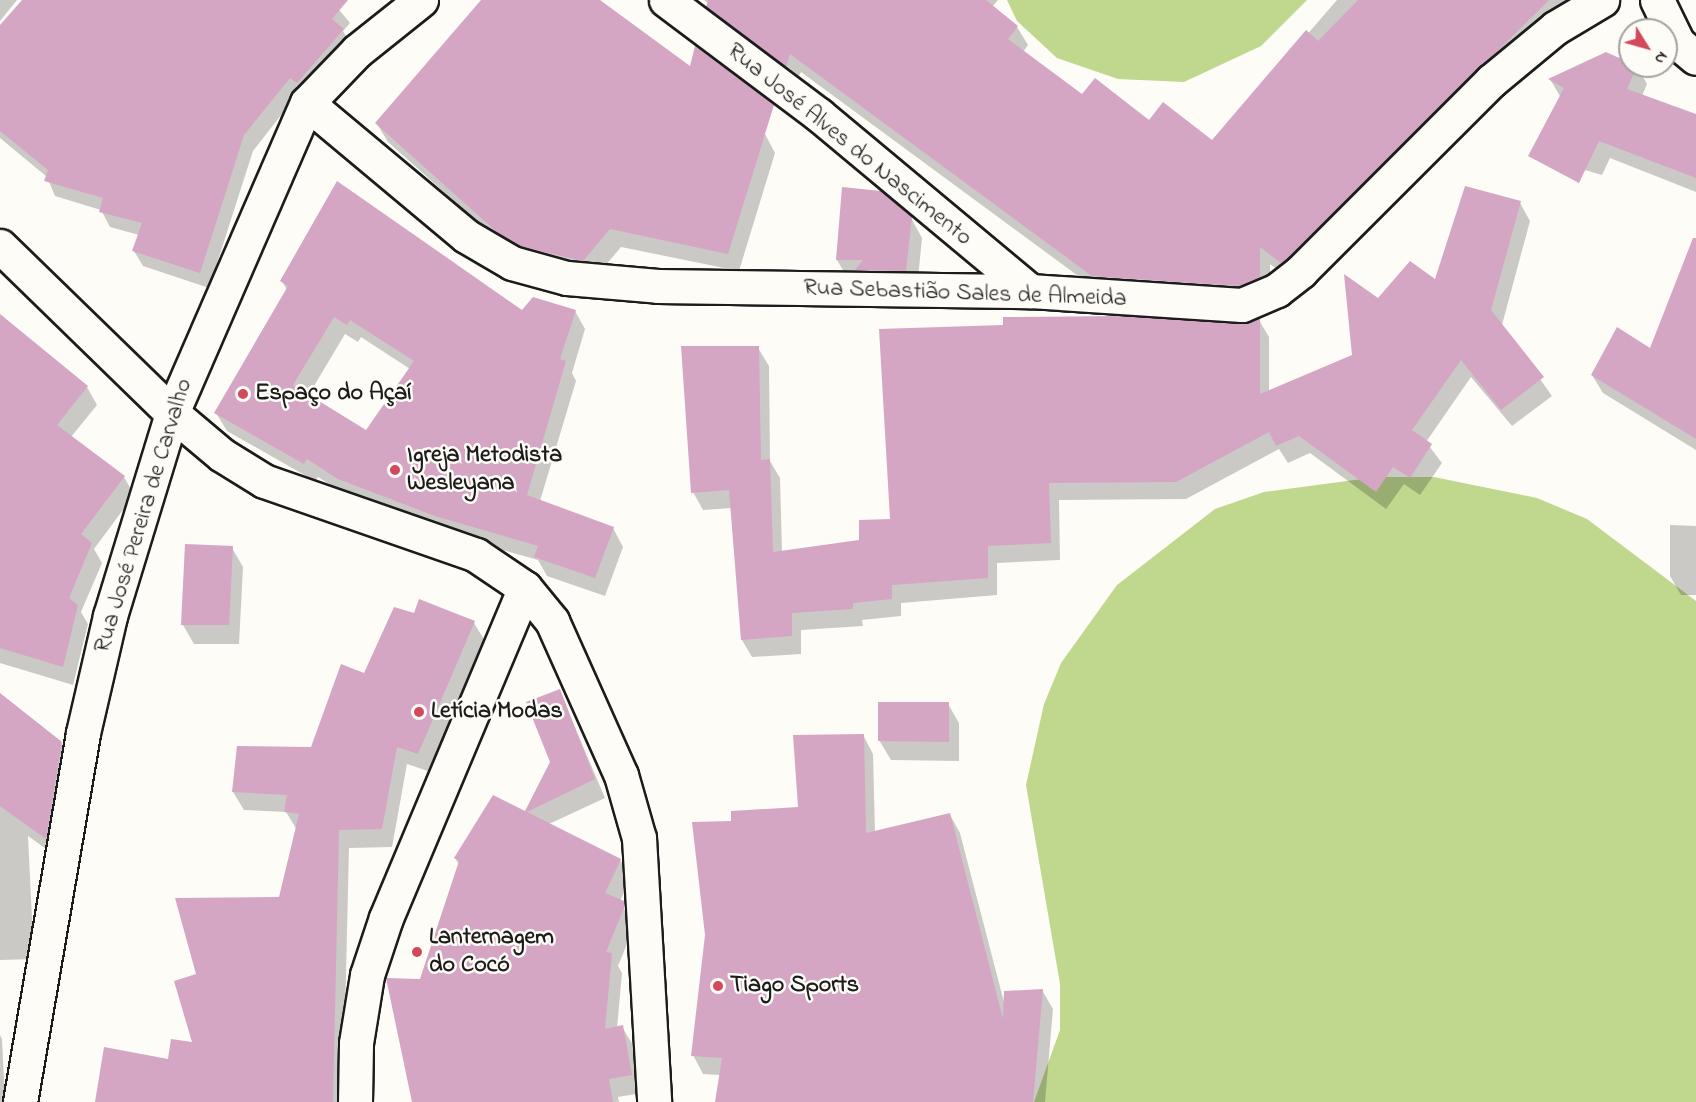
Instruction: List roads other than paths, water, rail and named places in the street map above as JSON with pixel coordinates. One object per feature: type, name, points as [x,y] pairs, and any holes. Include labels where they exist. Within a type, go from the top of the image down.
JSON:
[{"type":"street","name":"Rua José Pereira de Carvalho","points":[[21,1102],[83,733],[110,616],[172,413],[307,103],[357,51],[421,0]]},
{"type":"street","name":"Rua José Alves do Nascimento","points":[[666,0],[819,116],[1030,291]]},
{"type":"street","name":"Rua Sebastião Sales de Almeida","points":[[307,103],[466,236],[512,263],[567,278],[658,286],[1030,291],[1220,306],[1257,300],[1301,271],[1491,81],[1555,28],[1602,0]]},
{"type":"street","points":[[1657,0],[1678,43],[1696,58]]},
{"type":"street","points":[[0,246],[172,413],[264,481],[476,555],[525,588],[557,629],[632,806],[639,838],[654,1102]]},
{"type":"street","points":[[355,1102],[356,1042],[367,975],[386,918],[525,588]]},
{"type":"place","name":"Espaço do Açaí","points":[[243,394]]},
{"type":"place","name":"Igreja Metodista Wesleyana","points":[[395,470]]},
{"type":"place","name":"Letícia Modas","points":[[419,712]]},
{"type":"place","name":"Lanternagem do Cocó","points":[[417,952]]},
{"type":"place","name":"Tiago Sports","points":[[718,986]]}]
